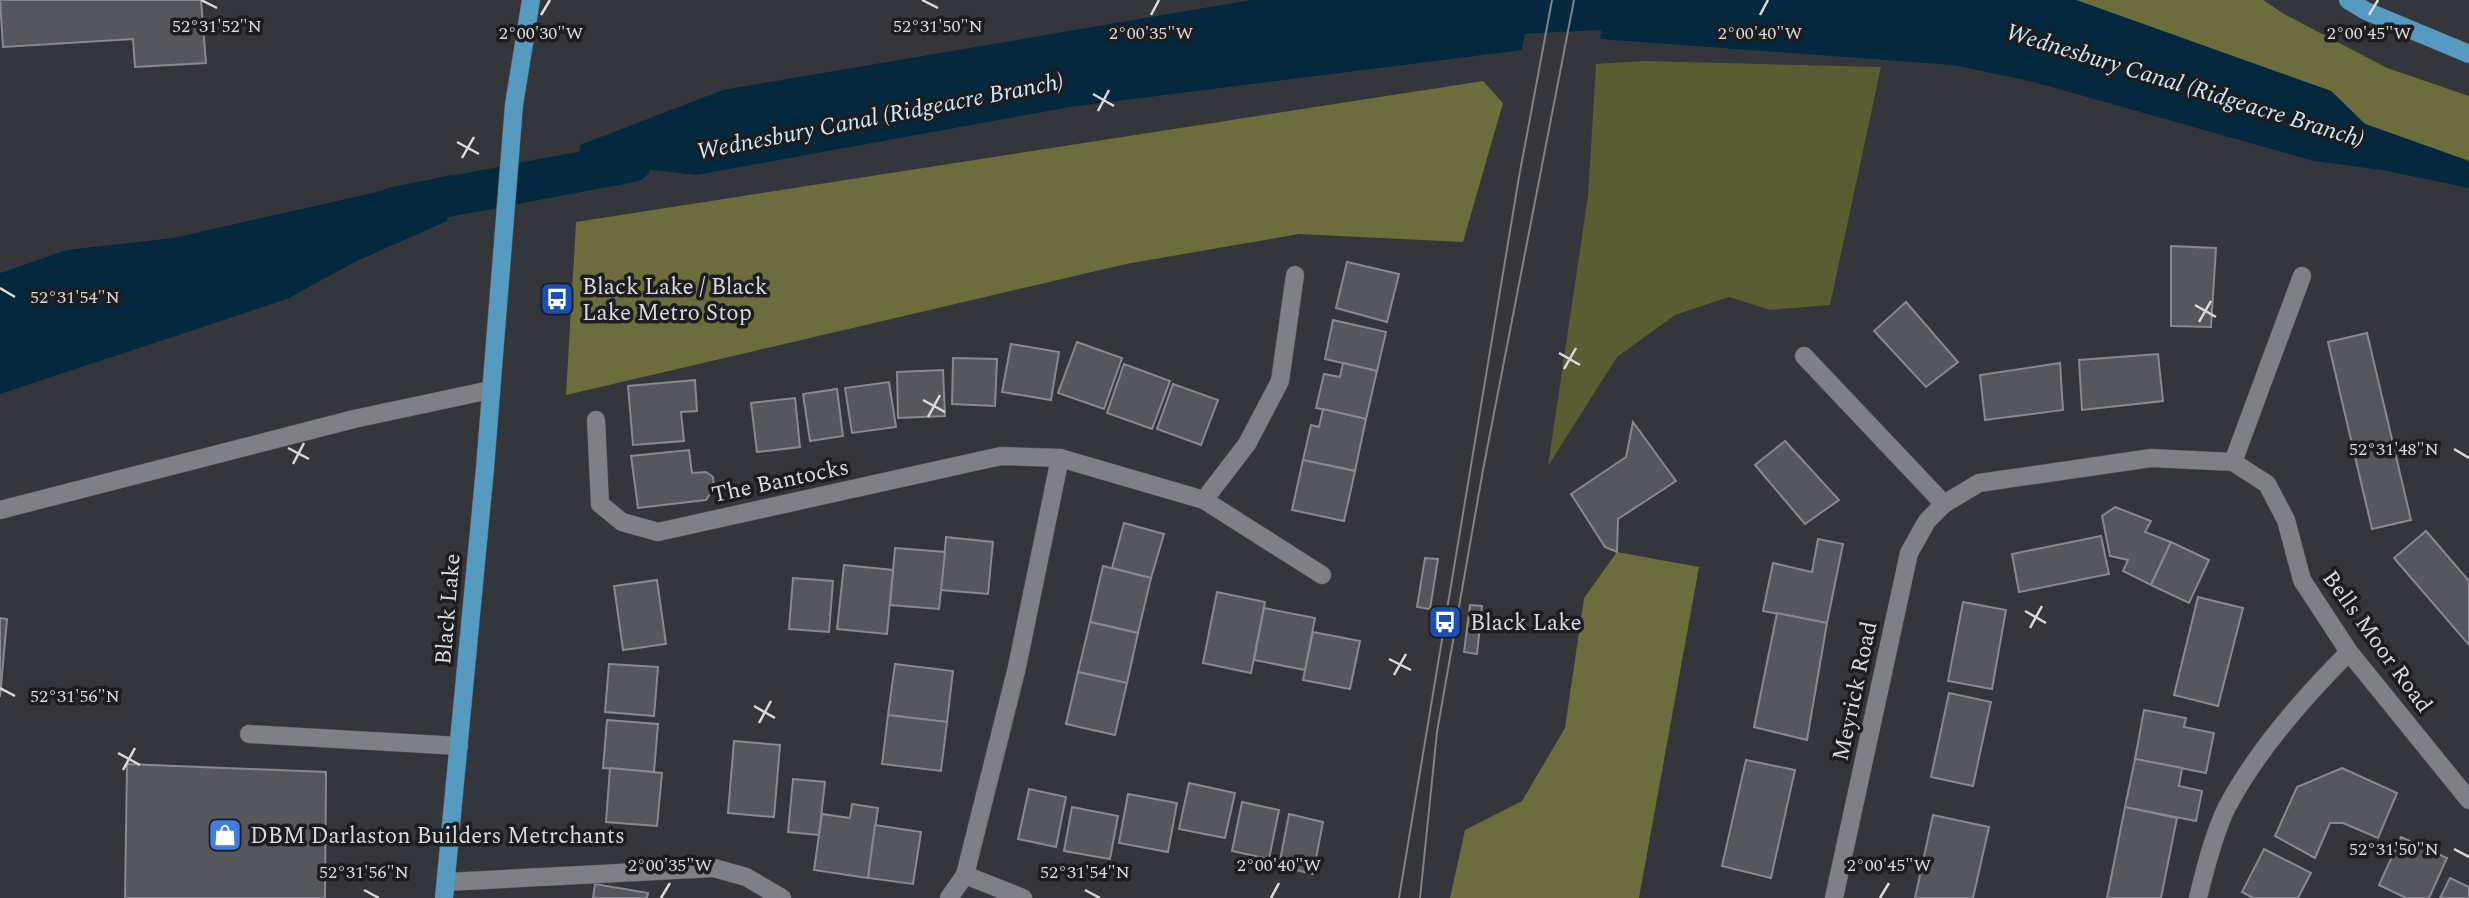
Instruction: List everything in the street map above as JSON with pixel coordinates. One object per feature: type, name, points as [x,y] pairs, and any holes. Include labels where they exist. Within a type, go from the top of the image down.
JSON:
[{"type":"main road","name":"Black Lake","points":[[445,890],[485,468],[514,105],[531,0]]},
{"type":"main road","points":[[2348,0],[2365,11],[2469,54]]},
{"type":"street","points":[[1204,500],[1247,444],[1280,381],[1295,275]]},
{"type":"street","points":[[2234,462],[2302,276]]},
{"type":"street","points":[[1804,356],[1944,504]]},
{"type":"street","points":[[0,510],[354,419],[490,390]]},
{"type":"street","name":"The Bantocks","points":[[596,420],[600,504],[622,522],[658,532],[1001,456],[1060,458],[1204,500],[1322,575]]},
{"type":"street","points":[[948,898],[965,875],[1017,667],[1060,458]]},
{"type":"street","name":"Meyrick Road","points":[[1835,898],[1909,553],[1927,521],[1944,504],[1979,483],[2151,458],[2234,462]]},
{"type":"street","name":"Bells Moor Road","points":[[2234,462],[2267,484],[2286,520],[2302,580],[2349,652],[2469,800]]},
{"type":"street","points":[[2198,898],[2227,807],[2265,749],[2307,694],[2349,652]]},
{"type":"street","points":[[248,734],[459,746]]},
{"type":"street","points":[[445,890],[715,869],[746,877],[782,898]]},
{"type":"street","points":[[965,875],[1023,898]]},
{"type":"green space","points":[[2076,0],[2263,0],[2284,14],[2387,68],[2469,96],[2469,161],[2365,124],[2331,91]]},
{"type":"green space","points":[[1645,61],[1881,67],[1830,305],[1770,310],[1729,297],[1675,315],[1617,357],[1548,466],[1588,196],[1596,64]]},
{"type":"green space","points":[[1483,81],[1503,103],[1463,242],[1299,234],[1126,264],[566,395],[576,222]]},
{"type":"green space","points":[[1617,552],[1699,567],[1639,898],[1450,898],[1465,830],[1522,801],[1565,728],[1584,598]]},
{"type":"water","points":[[1251,0],[1532,0],[1522,50],[1070,107],[696,175],[645,169],[577,190],[580,145],[723,90]]},
{"type":"water","points":[[1606,0],[2076,0],[2331,91],[2365,124],[2469,161],[2469,188],[2382,170],[2314,161],[2034,82],[1953,65],[1600,39]]},
{"type":"water","points":[[451,175],[447,221],[357,261],[287,299],[0,394],[0,273],[67,250],[173,238]]},
{"type":"pier","points":[[1532,0],[1535,0],[1525,51],[1521,54]]},
{"type":"building","points":[[0,0],[201,0],[206,63],[135,67],[133,39],[3,47]]},
{"type":"building","points":[[2171,246],[2216,248],[2211,327],[2171,326]]},
{"type":"building","points":[[1347,262],[1399,274],[1387,322],[1336,308]]},
{"type":"building","points":[[1906,302],[1958,362],[1926,387],[1874,331]]},
{"type":"building","points":[[1333,320],[1386,332],[1377,371],[1325,359]]},
{"type":"building","points":[[2367,333],[2411,520],[2372,529],[2328,342]]},
{"type":"building","points":[[1077,342],[1122,358],[1104,409],[1058,393]]},
{"type":"building","points":[[1011,344],[1059,352],[1051,400],[1002,392]]},
{"type":"building","points":[[2158,354],[2163,401],[2082,410],[2079,360]]},
{"type":"building","points":[[953,358],[997,359],[995,406],[952,404]]},
{"type":"building","points":[[1343,363],[1377,371],[1366,419],[1316,408],[1324,374],[1340,377]]},
{"type":"building","points":[[2060,363],[2063,410],[1985,420],[1980,375]]},
{"type":"building","points":[[1124,364],[1170,381],[1152,429],[1107,413]]},
{"type":"building","points":[[943,370],[945,416],[898,418],[897,372]]},
{"type":"building","points":[[695,380],[697,411],[681,412],[684,441],[633,445],[628,386]]},
{"type":"building","points":[[889,382],[896,427],[852,433],[845,388]]},
{"type":"building","points":[[1173,384],[1218,400],[1201,445],[1157,429]]},
{"type":"building","points":[[837,389],[843,436],[810,441],[803,394]]},
{"type":"building","points":[[795,398],[800,447],[757,452],[751,403]]},
{"type":"building","points":[[1323,409],[1366,419],[1355,471],[1303,460],[1311,425],[1319,427]]},
{"type":"building","points":[[1633,422],[1676,481],[1618,519],[1617,552],[1605,547],[1571,494],[1626,457]]},
{"type":"building","points":[[1785,441],[1839,500],[1805,524],[1755,465]]},
{"type":"building","points":[[689,450],[692,473],[706,472],[713,477],[714,488],[706,500],[638,508],[631,456]]},
{"type":"building","points":[[1303,460],[1355,471],[1344,521],[1292,510]]},
{"type":"building","points":[[2115,507],[2151,521],[2145,532],[2171,542],[2151,585],[2123,571],[2128,560],[2110,556],[2102,516]]},
{"type":"building","points":[[1124,523],[1164,534],[1151,578],[1112,568]]},
{"type":"building","points":[[2426,531],[2469,581],[2469,645],[2394,558]]},
{"type":"building","points":[[2101,536],[2109,574],[2019,592],[2012,554]]},
{"type":"building","points":[[946,537],[993,542],[988,594],[941,590]]},
{"type":"building","points":[[1818,539],[1843,544],[1827,623],[1763,611],[1773,563],[1812,572]]},
{"type":"building","points":[[2171,542],[2209,560],[2189,603],[2151,585]]},
{"type":"building","points":[[895,548],[945,552],[939,609],[890,605]]},
{"type":"building","points":[[1425,558],[1438,559],[1430,609],[1417,607]]},
{"type":"building","points":[[844,565],[893,570],[887,634],[837,629]]},
{"type":"building","points":[[1103,566],[1151,578],[1138,633],[1090,622]]},
{"type":"building","points":[[793,578],[833,581],[829,632],[789,629]]},
{"type":"building","points":[[657,580],[666,644],[623,650],[614,586]]},
{"type":"building","points":[[1217,592],[1265,602],[1251,673],[1203,663]]},
{"type":"building","points":[[2198,597],[2243,608],[2218,706],[2174,695]]},
{"type":"building","points":[[1963,602],[2006,610],[1992,689],[1948,681]]},
{"type":"building","points":[[1470,605],[1482,606],[1477,654],[1464,652]]},
{"type":"building","points":[[1264,608],[1315,618],[1305,670],[1254,660]]},
{"type":"building","points":[[1777,613],[1827,623],[1807,740],[1754,727]]},
{"type":"building","points":[[0,618],[7,619],[0,697]]},
{"type":"building","points":[[1090,622],[1138,633],[1127,683],[1078,672]]},
{"type":"building","points":[[1313,632],[1360,641],[1350,689],[1303,680]]},
{"type":"building","points":[[609,664],[658,667],[654,716],[605,712]]},
{"type":"building","points":[[895,664],[953,671],[947,722],[888,715]]},
{"type":"building","points":[[1078,672],[1127,683],[1115,735],[1066,724]]},
{"type":"building","points":[[1949,693],[1991,702],[1973,786],[1931,777]]},
{"type":"building","points":[[2144,710],[2186,718],[2184,727],[2214,733],[2206,773],[2135,759]]},
{"type":"building","points":[[888,715],[947,722],[941,771],[882,764]]},
{"type":"building","points":[[607,720],[658,724],[654,772],[603,768]]},
{"type":"building","points":[[734,741],[780,745],[774,817],[728,813]]},
{"type":"building","points":[[2135,759],[2182,768],[2179,786],[2202,791],[2196,821],[2125,807]]},
{"type":"building","points":[[1746,760],[1795,770],[1771,878],[1722,866]]},
{"type":"building","name":"DBM Darlaston Builders Metrchants","points":[[127,764],[326,772],[325,898],[125,898]]},
{"type":"building","points":[[610,768],[662,773],[657,826],[606,822]]},
{"type":"building","points":[[2342,768],[2397,793],[2378,838],[2343,823],[2330,823],[2315,858],[2275,836],[2297,787]]},
{"type":"building","points":[[793,779],[825,782],[819,835],[788,832]]},
{"type":"building","points":[[1189,783],[1235,793],[1225,838],[1179,829]]},
{"type":"building","points":[[1029,789],[1066,797],[1056,847],[1018,839]]},
{"type":"building","points":[[1128,794],[1177,803],[1168,852],[1119,843]]},
{"type":"building","points":[[1242,802],[1279,810],[1269,859],[1232,851]]},
{"type":"building","points":[[852,804],[878,808],[868,878],[814,870],[822,814],[850,818]]},
{"type":"building","points":[[1072,807],[1118,816],[1110,859],[1064,851]]},
{"type":"building","points":[[2125,807],[2177,818],[2161,898],[2107,898]]},
{"type":"building","points":[[1289,814],[1323,822],[1313,874],[1279,866]]},
{"type":"building","points":[[1933,815],[1989,827],[1973,898],[1915,898]]},
{"type":"building","points":[[875,825],[921,832],[913,884],[868,878]]},
{"type":"building","points":[[2401,837],[2447,858],[2429,898],[2406,898],[2379,885]]},
{"type":"building","points":[[2264,849],[2311,873],[2298,898],[2253,898],[2242,892]]},
{"type":"building","points":[[2450,878],[2469,887],[2469,898],[2440,898]]},
{"type":"building","points":[[595,884],[648,893],[647,898],[593,898]]},
{"type":"waterway","name":"Wednesbury Canal (Ridgeacre Branch)","points":[[1476,16],[1658,7]]},
{"type":"waterway","name":"Wednesbury Canal (Ridgeacre Branch)","points":[[394,207],[632,162]]},
{"type":"tram line","points":[[1399,898],[1519,177],[1552,0]]},
{"type":"tram line","points":[[1420,898],[1437,732],[1483,470],[1574,0]]},
{"type":"place","name":"Black Lake / Black Lake Metro Stop","points":[[557,299]]},
{"type":"place","name":"Black Lake","points":[[1445,622]]},
{"type":"place","name":"DBM Darlaston Builders Metrchants","points":[[225,835]]}]
